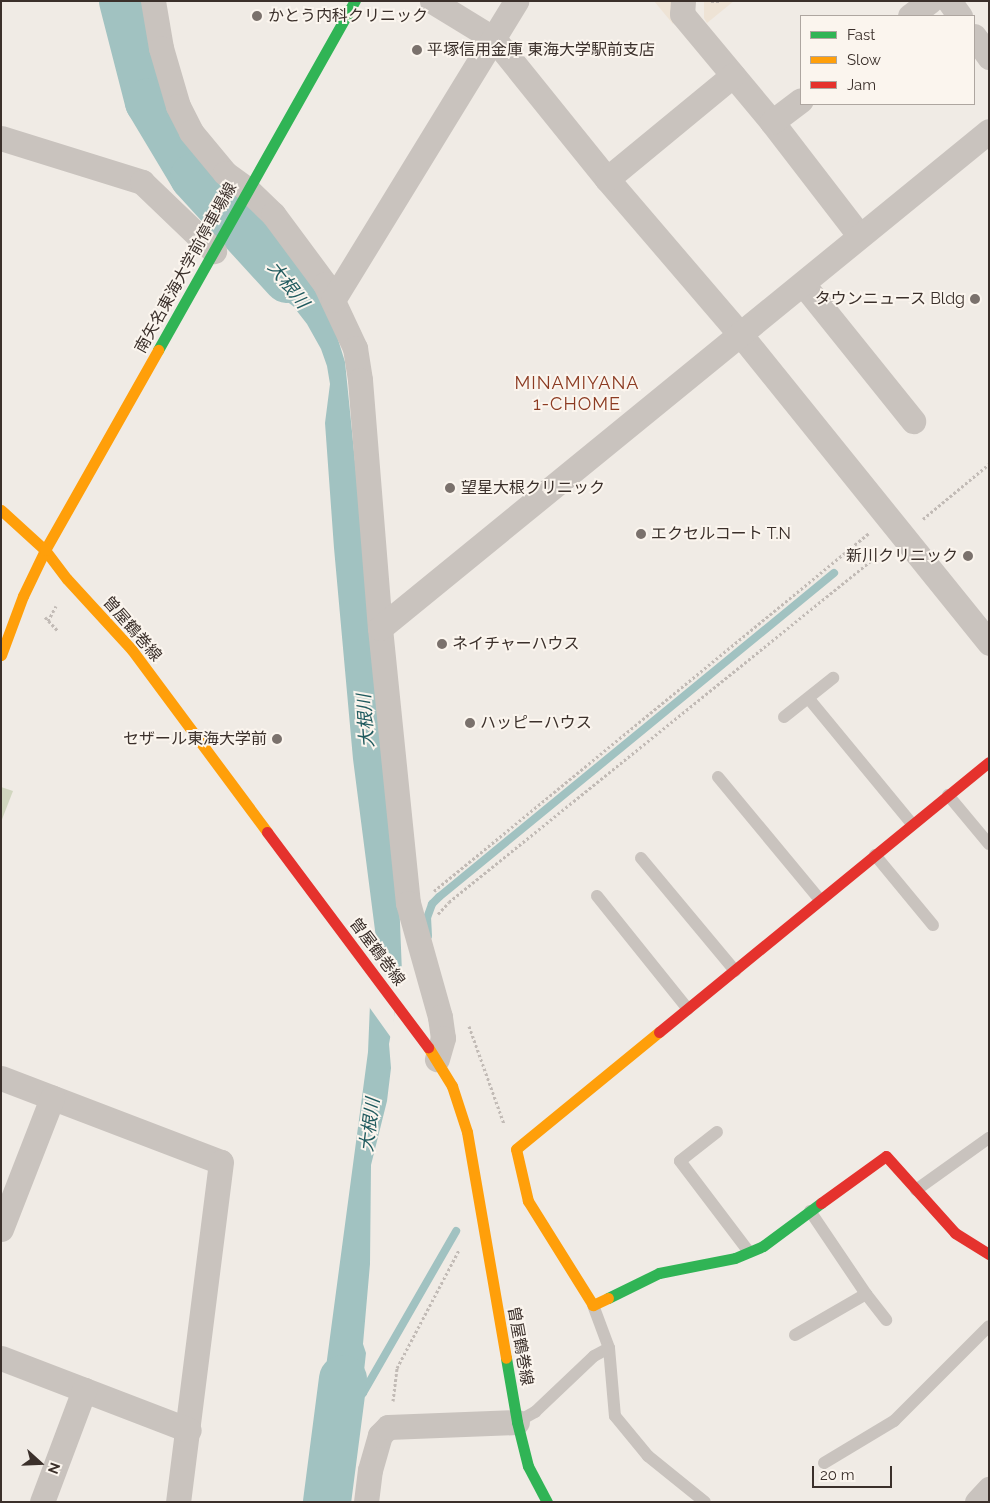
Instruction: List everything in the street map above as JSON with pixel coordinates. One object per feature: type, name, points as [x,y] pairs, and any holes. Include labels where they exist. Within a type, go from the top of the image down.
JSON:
[{"type":"main road","name":"南矢名東海大学前停車場線","points":[[1,655],[23,596],[44,550],[355,1]]},
{"type":"main road","name":"曽屋鶴巻線","points":[[1,510],[44,550],[67,579],[132,650],[432,1054],[452,1086],[467,1132],[517,1422],[528,1466],[547,1502]]},
{"type":"main road","points":[[989,762],[516,1149],[528,1201],[593,1305],[659,1273],[735,1258],[764,1246],[886,1156],[955,1233],[989,1254]]},
{"type":"street","points":[[153,1],[161,48],[178,106],[191,132],[225,173],[273,214],[326,284],[355,348],[360,380],[380,628],[408,903],[440,1017],[443,1038],[432,1054]]},
{"type":"street","points":[[432,1],[494,39],[607,179],[740,334],[894,528],[989,643]]},
{"type":"street","points":[[334,300],[516,1]]},
{"type":"street","points":[[683,1],[682,14],[772,122],[859,235]]},
{"type":"street","points":[[911,15],[930,1]]},
{"type":"street","points":[[949,1],[959,15]]},
{"type":"street","points":[[975,37],[989,57]]},
{"type":"street","points":[[607,179],[733,75]]},
{"type":"street","points":[[772,122],[800,101]]},
{"type":"street","points":[[380,628],[803,284],[859,235],[989,131]]},
{"type":"street","points":[[1,138],[142,182],[216,247]]},
{"type":"street","points":[[803,284],[913,421]]},
{"type":"street","points":[[1,1078],[221,1162],[189,1430],[178,1502]]},
{"type":"street","points":[[1,1229],[52,1098]]},
{"type":"street","points":[[1,1358],[189,1430]]},
{"type":"street","points":[[42,1502],[84,1390]]},
{"type":"street","points":[[366,1502],[370,1470],[380,1435],[388,1428],[517,1422]]},
{"type":"street","points":[[977,1502],[989,1489]]},
{"type":"lane","points":[[784,718],[833,678]]},
{"type":"lane","points":[[809,698],[912,824]]},
{"type":"lane","points":[[718,777],[820,900]]},
{"type":"lane","points":[[948,795],[989,844]]},
{"type":"lane","points":[[875,855],[933,925]]},
{"type":"lane","points":[[641,858],[735,971]]},
{"type":"lane","points":[[597,896],[688,1009]]},
{"type":"lane","points":[[717,1132],[680,1161],[749,1252]]},
{"type":"lane","points":[[916,1190],[989,1138]]},
{"type":"lane","points":[[810,1211],[866,1294],[886,1320]]},
{"type":"lane","points":[[796,1335],[866,1294]]},
{"type":"lane","points":[[593,1305],[609,1348],[615,1416],[648,1456],[705,1502]]},
{"type":"lane","points":[[824,1463],[894,1421],[989,1326]]},
{"type":"lane","points":[[517,1422],[535,1412],[594,1356],[609,1348]]},
{"type":"path","points":[[711,1],[720,1]]},
{"type":"path","points":[[408,903],[417,905],[894,528],[989,464]]},
{"type":"path","points":[[437,918],[449,902],[894,528]]},
{"type":"path","points":[[48,621],[57,604]]},
{"type":"path","points":[[41,613],[58,632]]},
{"type":"path","points":[[466,1018],[494,1089],[509,1138],[516,1149]]},
{"type":"path","points":[[388,1428],[397,1368],[463,1242]]},
{"type":"green space","points":[[1,787],[13,791],[1,822]]},
{"type":"shaded area","points":[[654,1],[674,1],[673,24]]},
{"type":"shaded area","points":[[704,1],[734,1],[707,23],[704,18]]},
{"type":"water","points":[[110,1],[138,1],[142,32],[154,77],[170,121],[184,147],[200,167],[196,173],[202,195],[257,238],[265,241],[299,280],[313,285],[332,320],[345,362],[399,898],[402,973],[389,1044],[391,1068],[387,1101],[371,1165],[370,1264],[363,1344],[366,1353],[359,1416],[354,1429],[340,1436],[333,1449],[327,1502],[308,1502],[368,1052],[376,938],[353,759],[334,548],[325,423],[330,384],[327,366],[321,349],[307,324],[293,306],[274,292],[257,268],[205,217],[164,172],[150,146],[123,75]]},
{"type":"pier","points":[[206,196],[240,225],[261,237],[246,261],[197,212]]},
{"type":"pier","points":[[373,933],[404,976],[395,1009],[392,1039],[367,1004]]},
{"type":"waterway","name":"大根川","points":[[123,1],[149,102],[194,177],[287,279]]},
{"type":"waterway","points":[[428,936],[427,918],[432,904],[439,897],[834,573]]},
{"type":"waterway","points":[[355,1401],[363,1393],[456,1231]]},
{"type":"waterway","name":"大根川","points":[[327,1502],[343,1379]]},
{"type":"traffic: fast","points":[[158,350],[355,1]]},
{"type":"traffic: fast","points":[[608,1298],[659,1273],[735,1258],[763,1246],[821,1203]]},
{"type":"traffic: fast","points":[[506,1358],[517,1422],[528,1466],[547,1502]]},
{"type":"traffic: slow","points":[[1,655],[23,596],[45,550],[158,350]]},
{"type":"traffic: slow","points":[[1,510],[45,550],[67,579],[132,650],[267,832]]},
{"type":"traffic: slow","points":[[608,1298],[593,1305],[528,1201],[516,1149],[659,1032]]},
{"type":"traffic: slow","points":[[428,1047],[452,1086],[467,1132],[506,1358]]},
{"type":"traffic: jam","points":[[659,1032],[989,762]]},
{"type":"traffic: jam","points":[[267,832],[428,1047]]},
{"type":"traffic: jam","points":[[821,1203],[886,1156],[955,1233],[989,1254]]},
{"type":"place","name":"かとう内科クリニック","points":[[257,16]]},
{"type":"place","name":"平塚信用金庫 東海大学駅前支店","points":[[417,50]]},
{"type":"place","name":"タウンニュース Bldg","points":[[975,299]]},
{"type":"place","name":"望星大根クリニック","points":[[450,488]]},
{"type":"place","name":"エクセルコート T.N","points":[[641,534]]},
{"type":"place","name":"新川クリニック","points":[[968,556]]},
{"type":"place","name":"ネイチャーハウス","points":[[442,644]]},
{"type":"place","name":"ハッピーハウス","points":[[470,723]]},
{"type":"place","name":"セザール東海大学前","points":[[277,739]]},
{"type":"district","name":"MINAMIYANA 1-CHOME","points":[[577,394]]}]
